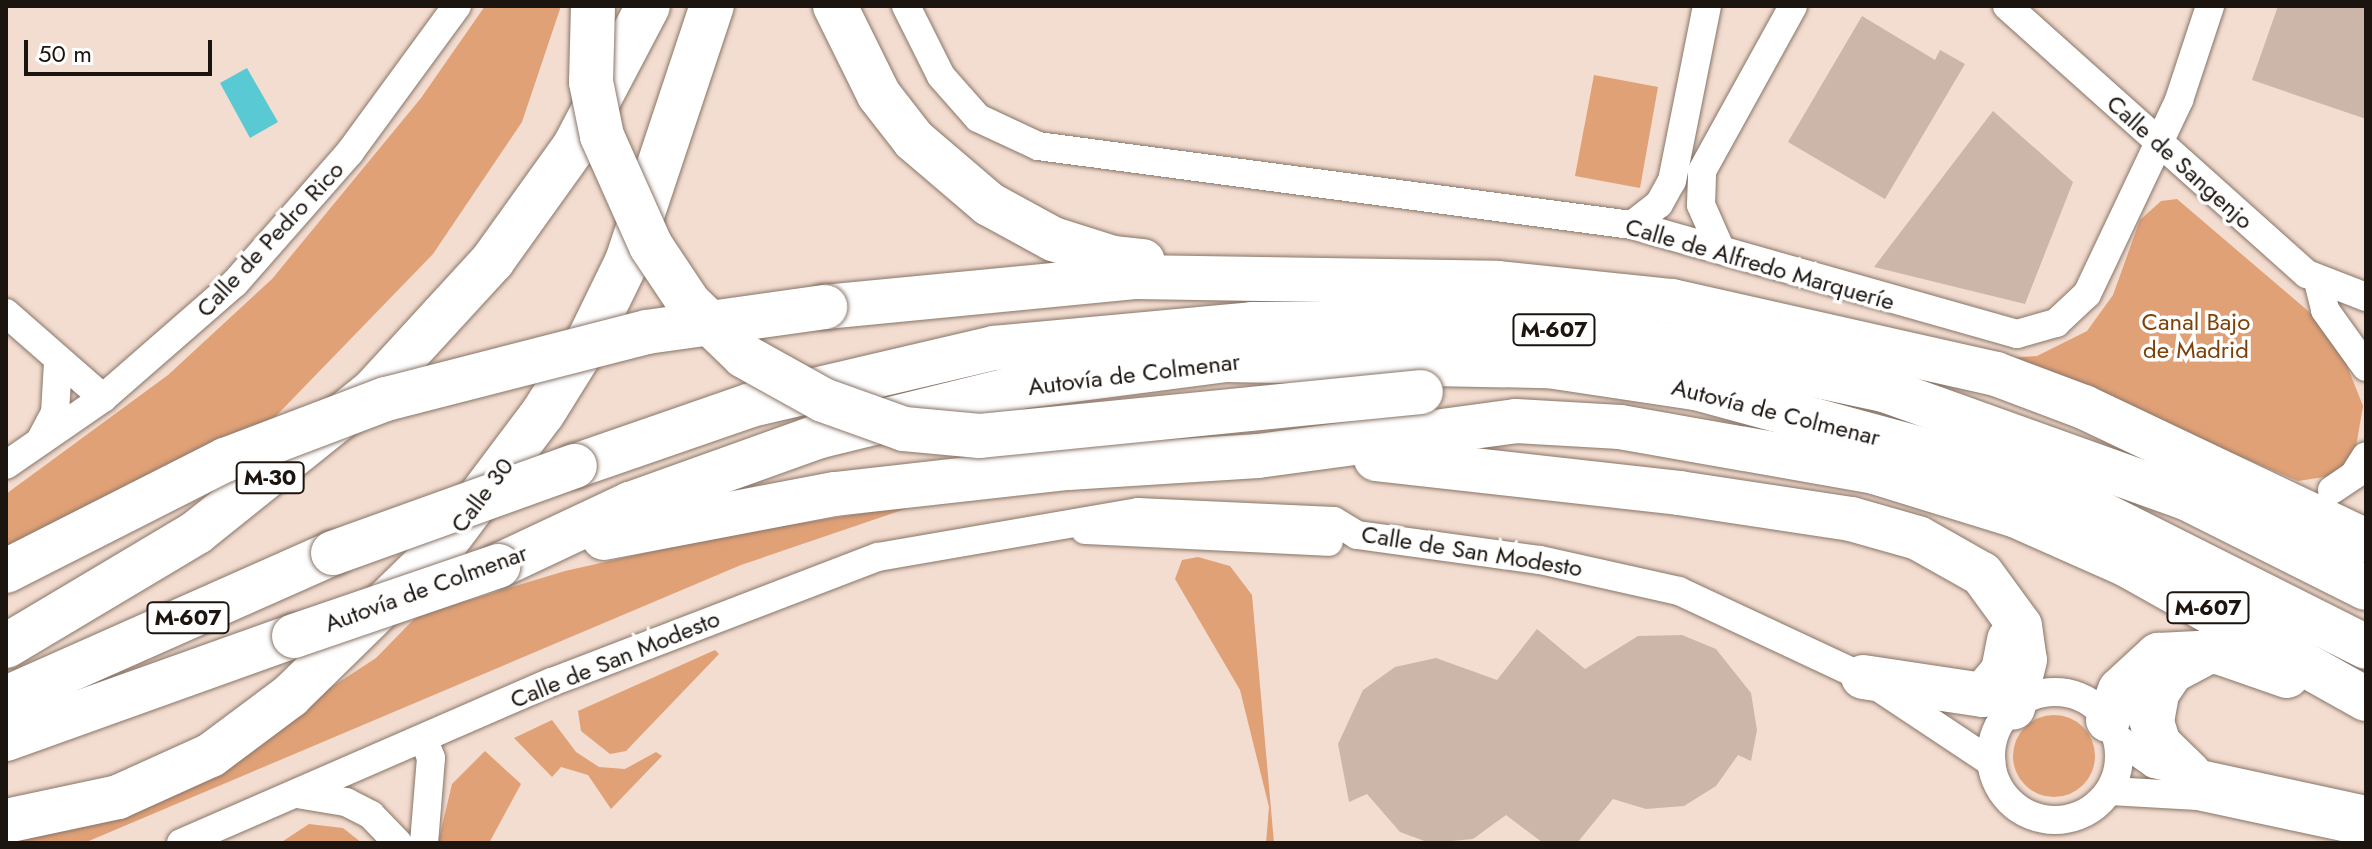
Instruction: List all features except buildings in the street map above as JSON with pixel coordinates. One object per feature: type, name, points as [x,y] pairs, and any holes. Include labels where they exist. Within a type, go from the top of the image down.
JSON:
[{"type":"highway","points":[[593,6],[591,82],[602,136],[651,246],[689,303],[744,356],[823,400],[904,429],[980,436],[1421,392],[1542,393],[1804,417]]},
{"type":"highway","points":[[6,625],[179,514],[272,445],[390,342],[474,247],[555,128],[617,6]]},
{"type":"highway","name":"M-30","points":[[6,646],[197,532],[374,390],[493,260],[574,147],[648,6]]},
{"type":"highway","name":"Calle 30","points":[[6,821],[118,797],[211,755],[290,696],[443,546],[543,413],[595,326],[627,261],[712,6]]},
{"type":"highway","points":[[835,6],[879,95],[914,140],[989,204],[1053,239],[1113,258],[1365,278]]},
{"type":"highway","points":[[6,571],[225,460],[386,399],[647,332],[825,307],[1135,277],[1365,278],[1497,283],[1672,301],[1996,374],[2084,407],[2366,541]]},
{"type":"highway","points":[[751,405],[879,356],[1057,310],[1365,278]]},
{"type":"highway","name":"Autovía de Colmenar","points":[[6,698],[333,553],[751,405],[909,365],[1063,338],[1282,323],[1502,324],[1678,346],[1884,390],[2186,498],[2366,588]]},
{"type":"highway","name":"Autovía de Colmenar","points":[[6,739],[498,566],[630,504],[817,437],[1020,387],[1226,360],[1548,366],[1696,388],[1953,458],[2080,503],[2366,647]]},
{"type":"highway","points":[[1942,364],[2092,422],[2366,558]]},
{"type":"highway","points":[[2084,407],[2146,423],[2318,502],[2349,502]]},
{"type":"highway","name":"M-607","points":[[1258,456],[1516,421],[1703,438],[1874,472],[1972,500],[2100,552],[2366,699]]},
{"type":"highway","points":[[498,566],[634,530],[835,494],[1258,456],[1406,460],[1851,519],[1952,554],[1982,574],[2009,606],[2025,646],[2011,710]]},
{"type":"highway","points":[[1863,677],[1983,695],[2003,671],[2009,606]]},
{"type":"highway","points":[[2189,773],[2159,744],[2152,722],[2157,693],[2172,671],[2218,652]]},
{"type":"highway","points":[[2112,729],[2120,690],[2158,655],[2218,652],[2255,661],[2366,714]]},
{"type":"street","name":"Calle de Pedro Rico","points":[[6,465],[103,398],[227,291],[393,99],[457,6]]},
{"type":"street","name":"Calle de Alfredo Marqueríe","points":[[906,6],[941,76],[978,118],[1038,146],[1632,225],[1720,248],[2000,332],[2033,332],[2056,323],[2087,294],[2158,141],[2210,6]]},
{"type":"street","points":[[1632,225],[1659,204],[1676,159],[1707,6]]},
{"type":"street","points":[[1720,248],[1701,205],[1705,161],[1793,6]]},
{"type":"street","name":"Calle de Sangenjo","points":[[2007,6],[2318,281],[2366,297]]},
{"type":"street","points":[[1676,159],[1705,161]]},
{"type":"street","points":[[2318,281],[2325,310],[2366,367]]},
{"type":"street","points":[[6,313],[58,363],[103,398]]},
{"type":"street","points":[[39,442],[55,413],[58,363]]},
{"type":"street","points":[[2349,502],[2354,475],[2366,456]]},
{"type":"street","name":"Calle de San Modesto","points":[[1064,528],[1138,512],[1340,533],[1540,560],[1679,591],[1863,677],[1949,707],[2011,710]]},
{"type":"street","name":"Calle de San Modesto","points":[[181,843],[552,682],[878,557],[1002,532],[1064,528],[1340,533]]},
{"type":"street","name":"Calle de San Modesto","points":[[1863,677],[1991,762]]},
{"type":"street","points":[[2112,729],[2118,765],[2110,791],[2081,815],[2043,820],[2012,804],[1991,762],[1998,727],[2011,710],[2037,696],[2063,692],[2088,702],[2112,729],[2154,764],[2366,810]]},
{"type":"street","points":[[424,740],[431,758],[424,843]]},
{"type":"street","points":[[2110,791],[2198,796],[2366,832]]},
{"type":"street","points":[[296,794],[346,802],[371,815],[398,843]]},
{"type":"green space","points":[[485,6],[561,6],[522,122],[433,254],[275,417],[6,554],[6,494],[168,375],[272,279],[421,98]]},
{"type":"green space","points":[[1594,75],[1658,87],[1640,188],[1575,176]]},
{"type":"green space","name":"Canal Bajo de Madrid","points":[[2177,199],[2314,316],[2340,348],[2363,406],[2356,447],[2337,475],[2298,481],[2005,358],[2037,356],[2087,331],[2113,295],[2140,220],[2161,201]]},
{"type":"green space","points":[[920,504],[741,565],[84,843],[6,843],[6,834],[235,750],[376,658],[417,616],[565,571],[721,536]]},
{"type":"green space","points":[[1198,557],[1230,566],[1252,595],[1274,843],[1266,843],[1269,807],[1240,690],[1175,579],[1182,560]]},
{"type":"green space","points":[[715,650],[719,654],[626,751],[610,754],[581,731],[578,711]]},
{"type":"green space","points":[[2054,715],[2070,718],[2083,727],[2092,740],[2095,756],[2092,772],[2083,785],[2070,794],[2054,797],[2038,794],[2025,785],[2016,772],[2013,756],[2016,740],[2025,727],[2038,718]]},
{"type":"green space","points":[[552,720],[576,752],[599,767],[625,769],[656,752],[662,756],[611,809],[588,775],[561,767],[552,777],[514,738]]},
{"type":"green space","points":[[485,751],[521,784],[489,843],[438,843],[452,784]]},
{"type":"green space","points":[[309,824],[343,828],[362,843],[280,843]]},
{"type":"water","points":[[247,68],[278,122],[250,138],[220,83]]}]
